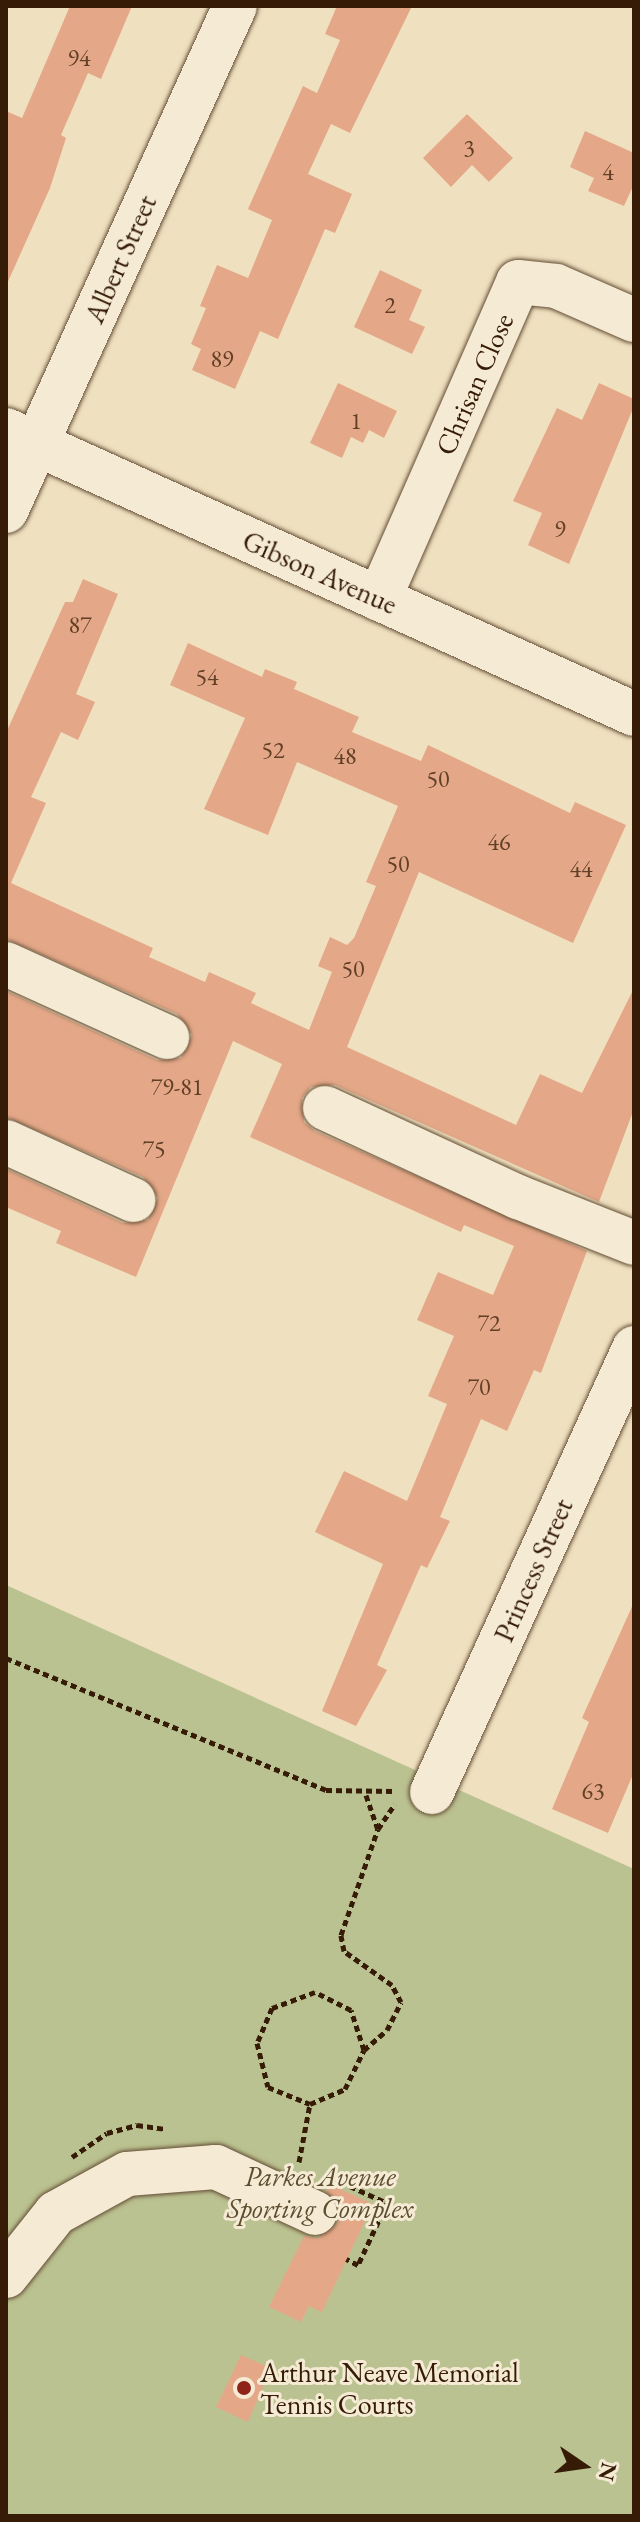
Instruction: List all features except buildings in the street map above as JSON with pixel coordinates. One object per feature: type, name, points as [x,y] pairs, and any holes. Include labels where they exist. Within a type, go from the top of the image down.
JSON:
[{"type":"street","name":"Albert Street","points":[[6,511],[21,437],[235,6]]},
{"type":"street","name":"Chrisan Close","points":[[379,599],[518,282],[556,286],[634,320]]},
{"type":"street","name":"Gibson Avenue","points":[[21,437],[634,714]]},
{"type":"street","points":[[6,964],[167,1037]]},
{"type":"street","points":[[325,1108],[634,1243]]},
{"type":"street","points":[[6,1142],[133,1200]]},
{"type":"street","name":"Princess Street","points":[[432,1792],[634,1348]]},
{"type":"street","points":[[6,2276],[56,2213],[127,2174],[216,2167],[315,2213]]},
{"type":"path","points":[[6,1658],[326,1790],[366,1795],[406,1788],[378,1829],[341,1935],[344,1951],[392,1985],[401,2002],[377,2045],[364,2050],[345,2089],[310,2104],[268,2087],[257,2043],[272,2008],[315,1992],[351,2010],[364,2050]]},
{"type":"path","points":[[366,1795],[378,1829]]},
{"type":"path","points":[[299,2162],[310,2104]]},
{"type":"green space","name":"Parkes Avenue Sporting Complex","points":[[6,1585],[634,1869],[634,2516],[6,2516]]},
{"type":"place","name":"Arthur Neave Memorial Tennis Courts","points":[[244,2388]]}]
